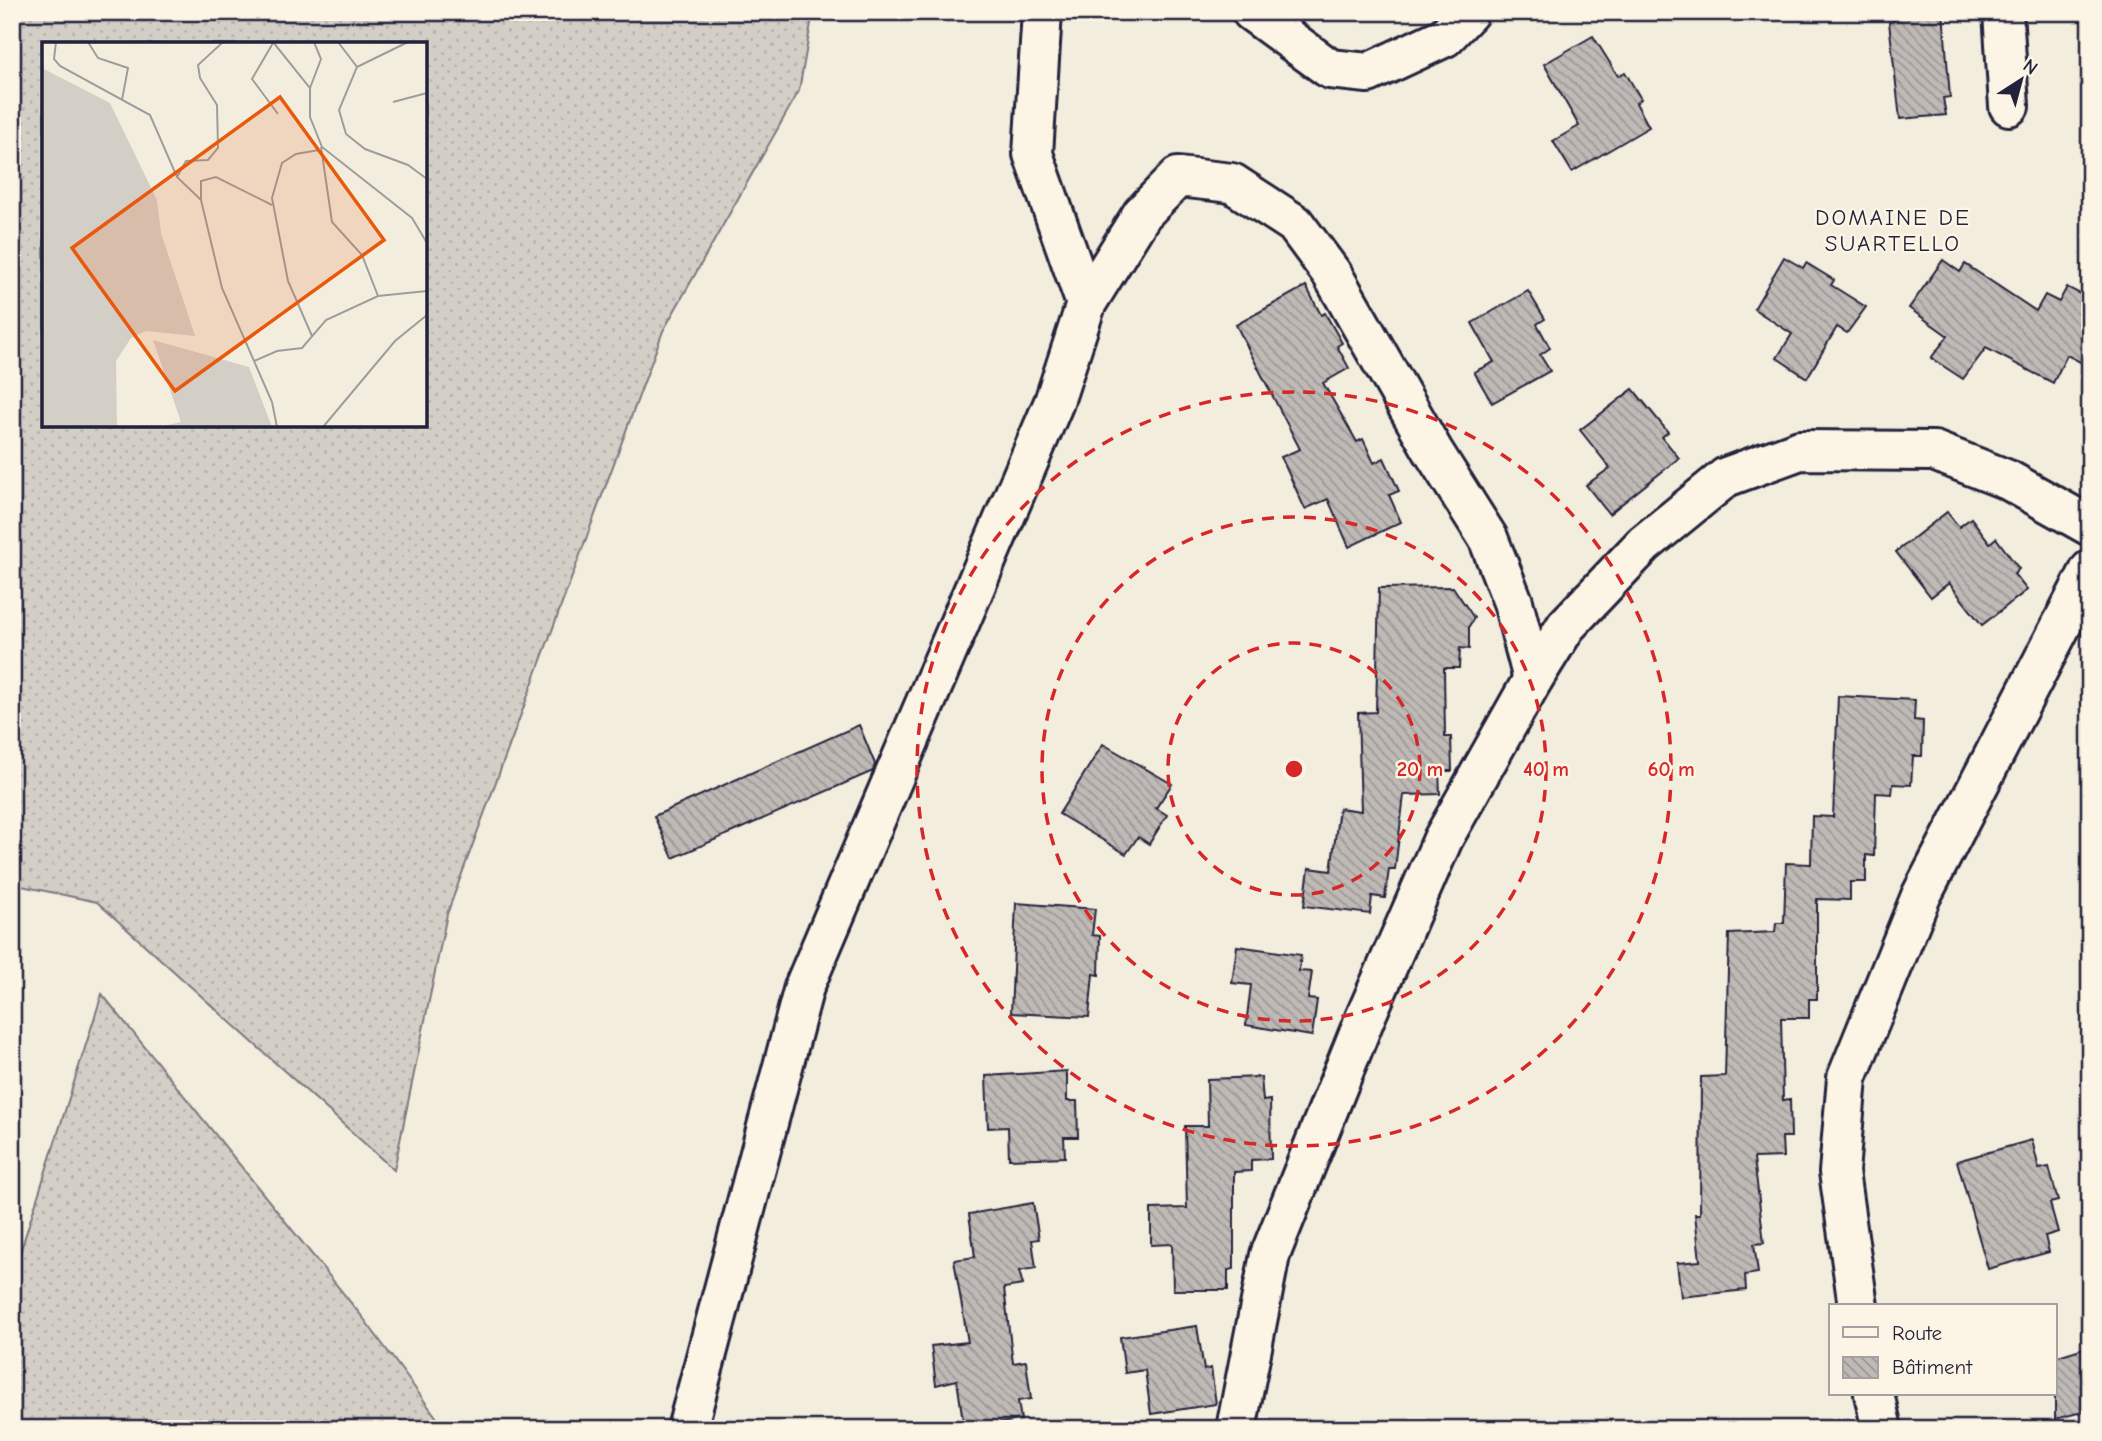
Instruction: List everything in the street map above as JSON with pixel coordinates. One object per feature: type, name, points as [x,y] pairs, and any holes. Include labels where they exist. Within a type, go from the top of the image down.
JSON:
[{"type":"street","points":[[1252,12],[1329,69],[1368,72],[1445,37],[1469,12]]},
{"type":"street","points":[[2003,12],[2009,106]]},
{"type":"street","points":[[1049,20],[1033,154],[1086,304]]},
{"type":"street","points":[[687,1429],[804,987],[1054,402],[1086,304],[1142,214],[1178,177],[1232,183],[1295,224],[1332,274],[1433,451],[1488,538],[1513,602],[1533,679]]},
{"type":"street","points":[[1236,1429],[1270,1255],[1365,1018],[1443,839],[1566,626],[1644,544],[1726,477],[1800,450],[1934,451],[2008,480],[2090,526]]},
{"type":"street","points":[[1858,1304],[1839,1172],[1847,1077],[1921,896],[2090,570]]},
{"type":"street","points":[[1874,1396],[1882,1429]]},
{"type":"shaded area","points":[[12,12],[813,12],[799,91],[663,331],[447,914],[394,1170],[97,902],[12,884]]},
{"type":"shaded area","points":[[102,994],[364,1319],[445,1429],[12,1429],[12,1278]]},
{"type":"building","points":[[1893,12],[1943,12],[1950,97],[1943,98],[1946,115],[1900,119],[1889,22],[1894,21]]},
{"type":"building","points":[[1593,36],[1618,76],[1625,72],[1641,99],[1636,103],[1649,127],[1572,172],[1553,141],[1579,126],[1544,64]]},
{"type":"building","points":[[1784,257],[1803,268],[1806,263],[1834,280],[1831,285],[1866,307],[1847,333],[1837,327],[1807,378],[1777,358],[1792,334],[1754,309]]},
{"type":"building","points":[[1943,260],[1960,272],[1965,264],[2036,311],[2045,295],[2059,302],[2067,287],[2090,299],[2090,367],[2067,355],[2053,383],[1986,348],[1963,379],[1931,358],[1948,336],[1909,308]]},
{"type":"building","points":[[1306,286],[1321,315],[1325,313],[1342,343],[1337,346],[1349,368],[1323,383],[1357,442],[1363,439],[1374,463],[1384,458],[1399,491],[1389,495],[1401,522],[1349,547],[1328,499],[1305,509],[1281,457],[1300,449],[1236,325]]},
{"type":"building","points":[[1528,291],[1545,319],[1537,324],[1550,348],[1540,355],[1550,371],[1492,403],[1474,372],[1494,362],[1472,323]]},
{"type":"building","points":[[1633,389],[1668,432],[1662,437],[1679,458],[1609,514],[1586,485],[1610,468],[1580,430]]},
{"type":"building","points":[[1947,512],[1959,527],[1971,518],[1990,543],[1996,538],[2019,569],[2014,574],[2027,590],[1982,625],[1949,583],[1931,597],[1896,552]]},
{"type":"building","points":[[1453,587],[1474,618],[1469,626],[1469,649],[1460,648],[1459,668],[1444,668],[1445,737],[1451,737],[1452,771],[1439,771],[1440,794],[1404,795],[1395,869],[1389,869],[1385,898],[1372,896],[1370,914],[1304,906],[1309,868],[1331,871],[1339,808],[1361,811],[1358,713],[1376,712],[1379,588]]},
{"type":"building","points":[[1838,696],[1915,700],[1914,720],[1923,721],[1922,756],[1913,756],[1911,785],[1893,784],[1892,794],[1876,793],[1874,856],[1866,855],[1866,882],[1850,882],[1850,900],[1817,899],[1817,999],[1809,999],[1809,1018],[1781,1018],[1783,1100],[1790,1099],[1791,1137],[1782,1137],[1783,1157],[1754,1158],[1764,1243],[1754,1244],[1758,1273],[1745,1275],[1746,1290],[1681,1297],[1677,1263],[1700,1261],[1695,1214],[1700,1214],[1701,1077],[1725,1076],[1729,934],[1775,932],[1776,923],[1784,923],[1786,863],[1811,864],[1812,816],[1833,817]]},
{"type":"building","points":[[859,725],[875,764],[873,771],[673,858],[654,816]]},
{"type":"building","points":[[1103,744],[1172,784],[1156,808],[1167,815],[1149,844],[1138,837],[1126,854],[1059,814]]},
{"type":"building","points":[[1016,903],[1095,909],[1092,935],[1100,936],[1099,975],[1093,974],[1089,1017],[1011,1013]]},
{"type":"building","points":[[1237,946],[1301,955],[1299,971],[1312,972],[1308,999],[1317,1000],[1312,1036],[1246,1025],[1251,985],[1232,983]]},
{"type":"building","points":[[1067,1071],[1067,1101],[1077,1101],[1078,1137],[1064,1137],[1065,1157],[1009,1159],[1008,1127],[988,1128],[986,1076]]},
{"type":"building","points":[[1261,1077],[1263,1101],[1270,1100],[1271,1159],[1251,1160],[1251,1171],[1234,1172],[1234,1269],[1228,1270],[1228,1290],[1173,1290],[1172,1244],[1151,1245],[1151,1209],[1187,1208],[1185,1126],[1208,1126],[1207,1079]]},
{"type":"building","points":[[2032,1140],[2039,1169],[2049,1167],[2058,1201],[2050,1203],[2058,1232],[2045,1236],[2049,1252],[1988,1269],[1957,1161]]},
{"type":"building","points":[[1033,1203],[1039,1239],[1032,1240],[1036,1268],[1019,1271],[1023,1285],[1004,1288],[1013,1363],[1026,1361],[1031,1399],[1018,1401],[1021,1420],[964,1428],[957,1380],[936,1385],[931,1346],[968,1342],[954,1260],[975,1257],[969,1214]]},
{"type":"building","points":[[1197,1326],[1204,1370],[1211,1368],[1216,1404],[1151,1414],[1145,1370],[1125,1373],[1120,1337]]},
{"type":"building","points":[[2090,1346],[2090,1410],[2055,1419],[2056,1357]]},
{"type":"district","name":"DOMAINE DE SUARTELLO","points":[[1893,230]]}]
